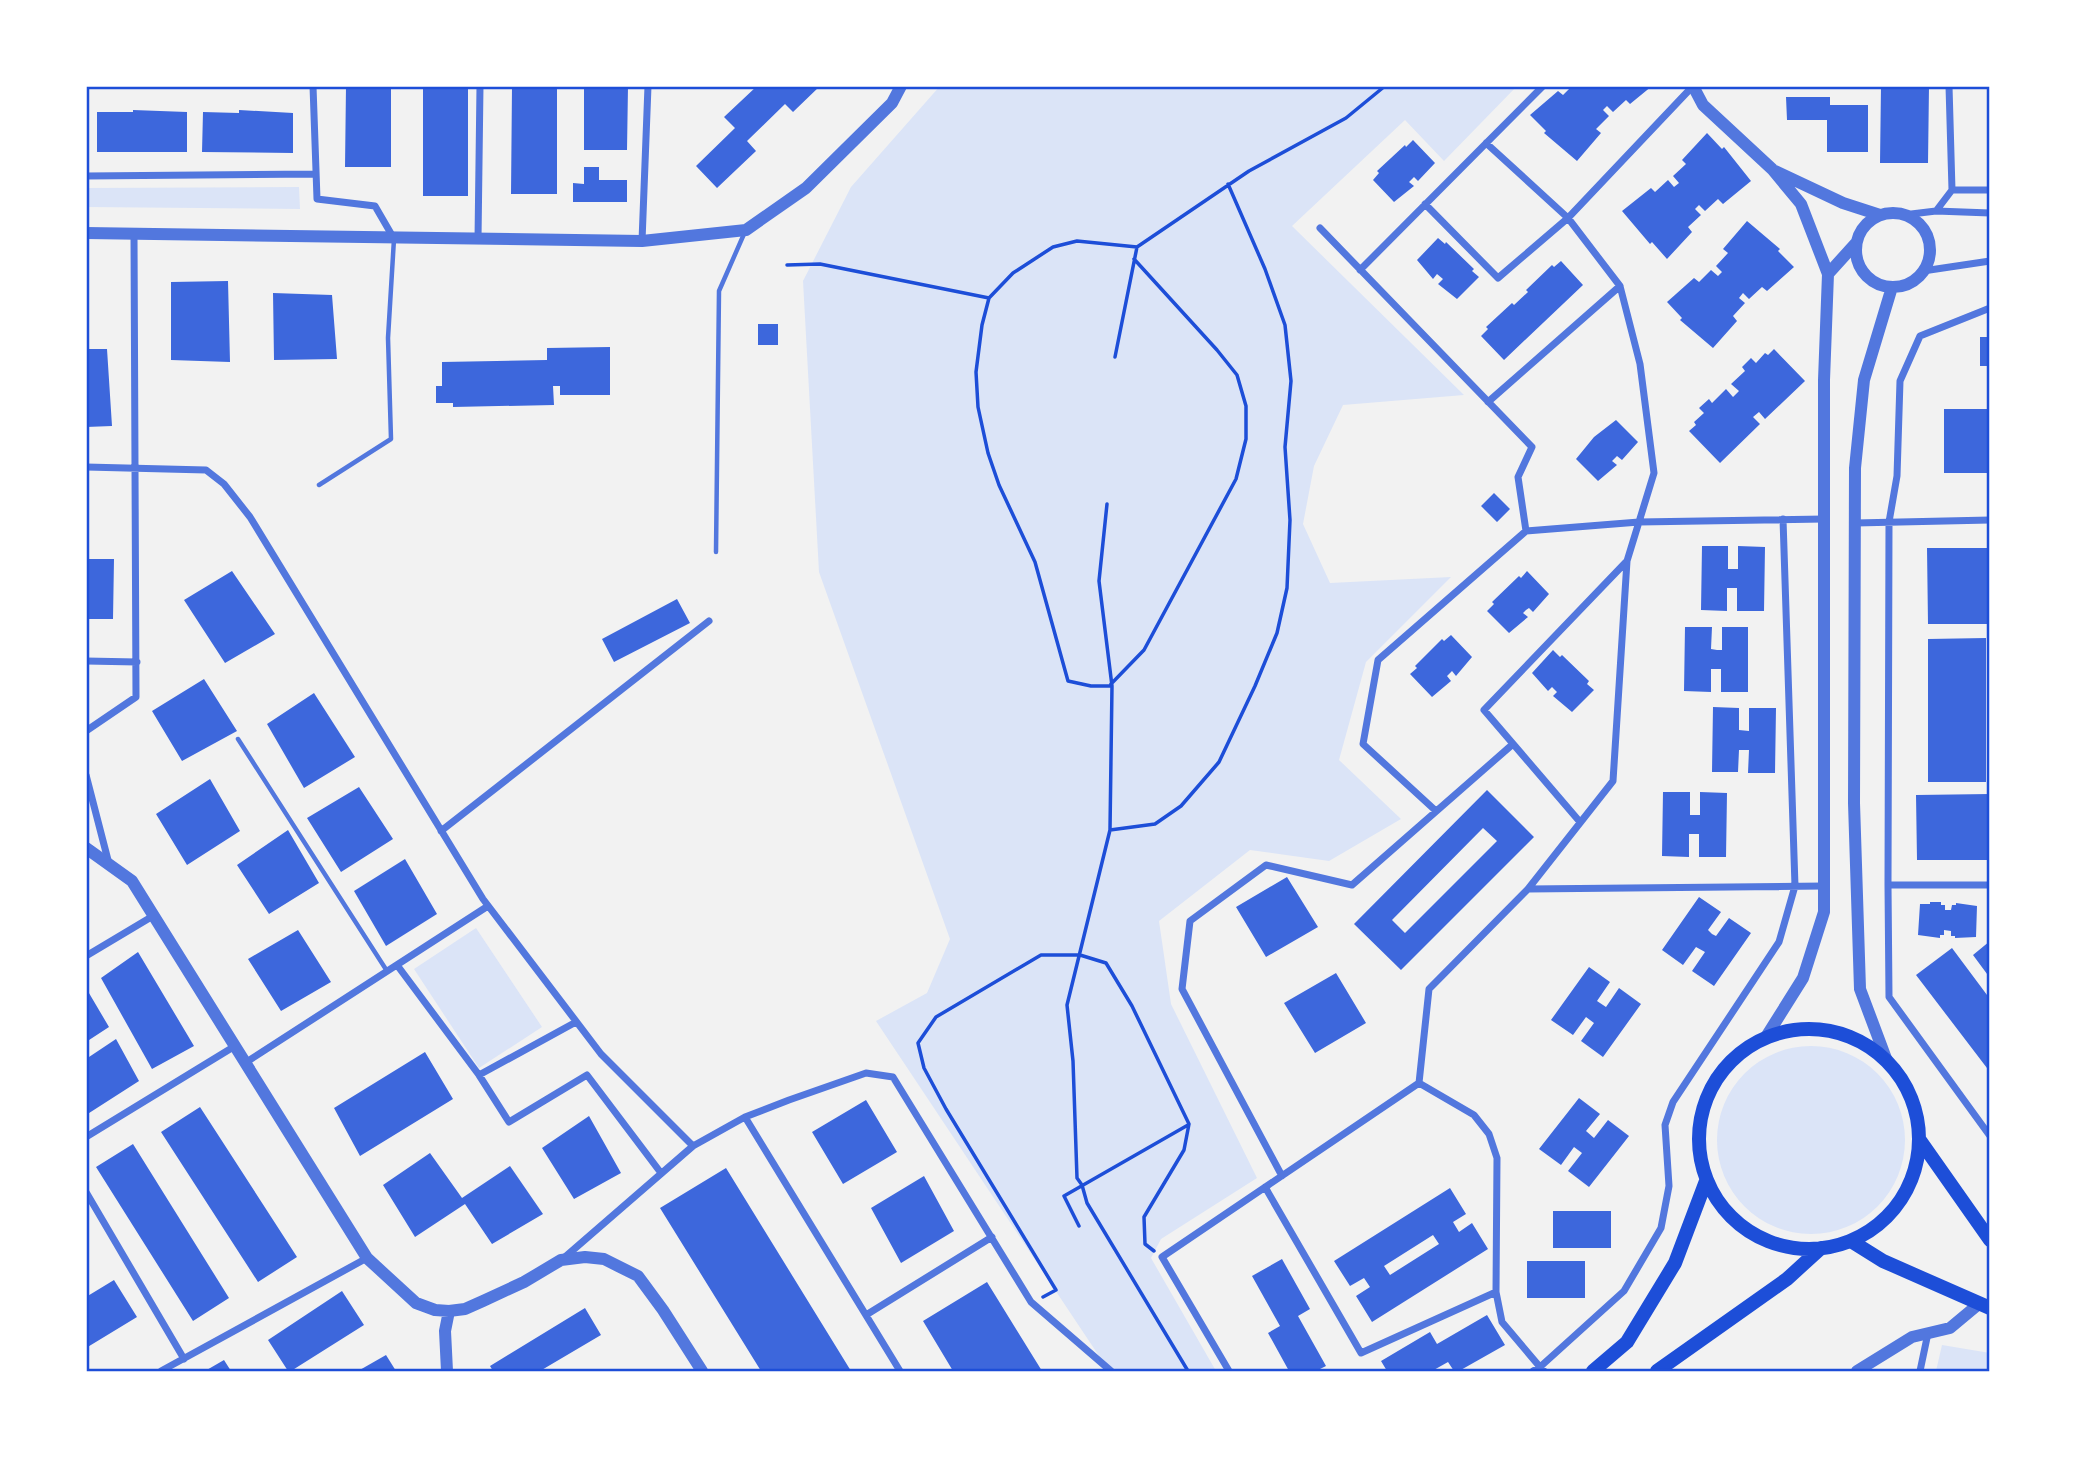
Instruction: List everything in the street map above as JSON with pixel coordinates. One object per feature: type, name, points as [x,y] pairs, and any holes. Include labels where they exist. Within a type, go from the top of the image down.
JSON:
[{"type":"main road","points":[[1798,1029],[1830,1031],[1861,1042],[1887,1061],[1904,1084],[1915,1110],[1919,1139],[1914,1171],[1901,1200],[1879,1224],[1851,1241],[1821,1248],[1792,1248],[1765,1240],[1741,1226],[1721,1206],[1706,1181],[1698,1147],[1701,1113],[1714,1081],[1737,1055],[1766,1037],[1798,1029]]},
{"type":"main road","points":[[1919,1139],[1990,1240]]},
{"type":"main road","points":[[1592,1371],[1627,1342],[1675,1262],[1706,1181]]},
{"type":"main road","points":[[1851,1241],[1883,1261],[1985,1305]]},
{"type":"main road","points":[[1657,1371],[1787,1279],[1821,1248]]},
{"type":"street","points":[[313,86],[317,199],[375,206],[394,238]]},
{"type":"street","points":[[478,239],[480,86]]},
{"type":"street","points":[[642,242],[648,86]]},
{"type":"street","points":[[86,233],[642,242],[746,230],[806,188],[892,103],[901,86]]},
{"type":"street","points":[[1360,270],[1543,86]]},
{"type":"street","points":[[1425,204],[1498,278],[1568,218],[1693,86],[1703,105],[1772,169],[1801,204],[1828,274],[1824,380],[1824,912],[1803,978],[1766,1037]]},
{"type":"street","points":[[1936,211],[1952,190],[1949,86]]},
{"type":"street","points":[[1228,1371],[1162,1257],[1419,1083],[1429,989],[1528,889],[1613,781],[1627,561],[1654,473],[1640,364],[1620,286],[1568,218],[1486,143]]},
{"type":"street","points":[[1772,169],[1843,203],[1880,215]]},
{"type":"street","points":[[86,176],[316,174]]},
{"type":"street","points":[[1952,190],[1990,190]]},
{"type":"street","points":[[1903,215],[1936,211],[1990,213]]},
{"type":"street","points":[[1828,274],[1856,243],[1869,222],[1880,215],[1892,213],[1913,219],[1922,228],[1928,237],[1928,260],[1916,279],[1905,285],[1880,285],[1868,278],[1860,268],[1856,243]]},
{"type":"street","points":[[1320,228],[1532,447],[1518,477],[1526,531]]},
{"type":"street","points":[[86,731],[136,698],[134,234]]},
{"type":"street","points":[[1923,271],[1990,261]]},
{"type":"street","points":[[1488,402],[1620,286]]},
{"type":"street","points":[[1887,1061],[1860,989],[1854,803],[1855,468],[1864,380],[1892,287]]},
{"type":"street","points":[[1990,308],[1920,336],[1900,381],[1897,476],[1889,522],[1888,885],[1889,997],[1990,1136]]},
{"type":"street","points":[[86,467],[206,470],[223,484],[250,517],[488,906],[601,1054],[693,1146]]},
{"type":"street","points":[[1419,1083],[1474,1115],[1489,1134],[1497,1158],[1496,1292],[1502,1322],[1539,1370],[1624,1291],[1661,1228],[1670,1186],[1665,1125],[1673,1102],[1779,942],[1795,886],[1783,519]]},
{"type":"street","points":[[1436,811],[1363,744],[1378,660],[1526,531],[1639,522],[1824,519]]},
{"type":"street","points":[[1855,523],[1990,520]]},
{"type":"street","points":[[1580,822],[1484,710],[1627,561]]},
{"type":"street","points":[[441,831],[709,621]]},
{"type":"street","points":[[86,661],[137,662]]},
{"type":"street","points":[[1282,1176],[1182,989],[1190,920],[1266,865],[1352,885],[1513,744]]},
{"type":"street","points":[[86,775],[109,864]]},
{"type":"street","points":[[86,848],[132,881],[367,1258],[416,1303],[435,1310],[465,1309],[524,1282],[561,1260],[693,1146],[746,1117],[866,1073],[893,1077],[1031,1303],[1111,1371]]},
{"type":"street","points":[[1888,885],[1990,885]]},
{"type":"street","points":[[1528,889],[1824,886]]},
{"type":"street","points":[[245,1063],[488,906]]},
{"type":"street","points":[[86,956],[153,916]]},
{"type":"street","points":[[397,964],[479,1075],[509,1122],[587,1075],[661,1173]]},
{"type":"street","points":[[479,1075],[576,1022]]},
{"type":"street","points":[[86,1138],[235,1046]]},
{"type":"street","points":[[746,1117],[900,1371]]},
{"type":"street","points":[[1265,1187],[1361,1353],[1496,1292]]},
{"type":"street","points":[[86,1192],[184,1359]]},
{"type":"street","points":[[866,1315],[992,1237]]},
{"type":"street","points":[[561,1260],[586,1257],[604,1259],[638,1276],[702,1371]]},
{"type":"street","points":[[161,1371],[367,1258]]},
{"type":"street","points":[[1857,1371],[1912,1336],[1950,1328],[1985,1305]]},
{"type":"street","points":[[447,1371],[445,1331],[449,1311]]},
{"type":"street","points":[[1920,1371],[1928,1333]]},
{"type":"lane","points":[[716,552],[719,291],[746,230]]},
{"type":"lane","points":[[319,485],[391,439],[388,338],[394,238]]},
{"type":"lane","points":[[238,739],[387,971]]},
{"type":"path","points":[[1134,259],[1237,375],[1247,406],[1246,439],[1236,479],[1144,650],[1111,685],[1091,686],[1068,681],[1035,562],[999,485],[988,453],[978,407],[976,372],[982,324],[989,299],[1013,273],[1053,247],[1077,242],[1137,247],[1249,171],[1346,118],[1385,86]]},
{"type":"path","points":[[1110,830],[1156,824],[1181,806],[1219,762],[1277,633],[1287,588],[1290,520],[1286,447],[1291,381],[1286,325],[1228,184]]},
{"type":"path","points":[[1115,357],[1137,247]]},
{"type":"path","points":[[787,265],[820,264],[989,299]]},
{"type":"path","points":[[1107,504],[1099,581],[1111,685],[1110,830],[1067,1005],[1073,1060],[1077,1178],[1087,1203],[1188,1371]]},
{"type":"path","points":[[1031,1303],[1056,1290],[946,1110],[924,1068],[918,1043],[936,1017],[1041,955],[1080,955],[1106,963],[1132,1006],[1189,1124],[1184,1150],[1144,1217],[1145,1244],[1162,1257]]},
{"type":"path","points":[[1079,1226],[1064,1196],[1189,1124]]},
{"type":"shaded area","points":[[940,86],[1517,86],[1444,161],[1405,120],[1292,226],[1464,395],[1343,405],[1314,466],[1303,524],[1330,583],[1451,577],[1366,662],[1339,760],[1401,819],[1329,861],[1250,850],[1159,921],[1171,1004],[1257,1178],[1161,1239],[1151,1258],[1216,1371],[1109,1371],[876,1021],[927,993],[950,939],[819,572],[803,281],[851,187]]},
{"type":"shaded area","points":[[299,187],[300,209],[86,207],[86,188]]},
{"type":"shaded area","points":[[476,928],[542,1027],[479,1068],[414,969]]},
{"type":"shaded area","points":[[1811,1046],[1847,1053],[1877,1074],[1898,1104],[1905,1140],[1898,1176],[1877,1206],[1847,1227],[1811,1234],[1775,1227],[1745,1206],[1724,1176],[1717,1140],[1724,1104],[1745,1074],[1775,1053]]},
{"type":"shaded area","points":[[1942,1345],[1990,1353],[1990,1371],[1936,1371]]},
{"type":"building","points":[[346,86],[391,86],[391,167],[345,167]]},
{"type":"building","points":[[423,86],[468,86],[468,196],[423,196]]},
{"type":"building","points":[[512,86],[557,86],[557,194],[511,194]]},
{"type":"building","points":[[584,86],[628,86],[627,150],[584,150]]},
{"type":"building","points":[[757,86],[768,86],[771,89],[774,86],[820,86],[793,112],[785,104],[747,141],[756,151],[717,188],[696,166],[735,128],[724,117]]},
{"type":"building","points":[[1572,86],[1581,89],[1585,86],[1652,86],[1630,104],[1626,100],[1613,112],[1607,106],[1603,110],[1609,116],[1596,129],[1601,133],[1577,161],[1544,133],[1546,131],[1530,115],[1558,91],[1563,95]]},
{"type":"building","points":[[1881,86],[1929,86],[1928,163],[1880,163]]},
{"type":"building","points":[[1786,97],[1830,97],[1830,105],[1868,105],[1868,152],[1827,152],[1827,120],[1787,120]]},
{"type":"building","points":[[239,110],[293,113],[293,153],[202,152],[203,112],[239,113]]},
{"type":"building","points":[[97,112],[187,112],[187,152],[97,152]]},
{"type":"building","points":[[1707,133],[1722,149],[1724,147],[1751,181],[1723,204],[1718,199],[1705,211],[1699,205],[1695,209],[1701,215],[1688,227],[1692,232],[1667,259],[1652,242],[1650,244],[1622,211],[1651,188],[1655,192],[1668,180],[1674,187],[1679,183],[1673,176],[1686,164],[1682,160]]},
{"type":"building","points":[[1413,140],[1435,163],[1418,181],[1414,177],[1409,182],[1414,186],[1394,202],[1373,180],[1379,173],[1377,171]]},
{"type":"building","points":[[584,167],[599,167],[599,180],[627,180],[627,202],[573,202],[573,183],[584,184]]},
{"type":"building","points":[[1747,221],[1780,249],[1778,251],[1794,267],[1767,291],[1762,287],[1749,299],[1743,293],[1739,298],[1745,303],[1733,316],[1737,321],[1713,348],[1680,320],[1682,318],[1667,302],[1694,278],[1699,282],[1711,270],[1718,276],[1722,272],[1716,266],[1728,253],[1723,249]]},
{"type":"building","points":[[1438,238],[1445,244],[1446,242],[1479,277],[1457,299],[1438,284],[1443,279],[1437,274],[1433,279],[1417,260]]},
{"type":"building","points":[[1561,261],[1583,285],[1504,360],[1481,336],[1488,329],[1486,327],[1528,292],[1526,290],[1552,265],[1554,267]]},
{"type":"building","points":[[228,281],[230,362],[171,360],[171,282]]},
{"type":"building","points":[[273,293],[332,295],[337,359],[274,360]]},
{"type":"building","points":[[758,324],[778,324],[778,345],[758,345]]},
{"type":"building","points":[[1980,337],[1990,337],[1990,366],[1980,366]]},
{"type":"building","points":[[610,347],[610,395],[560,395],[560,386],[553,386],[554,405],[453,407],[453,403],[436,403],[436,386],[442,386],[442,362],[547,360],[547,348]]},
{"type":"building","points":[[86,349],[107,349],[112,426],[86,427]]},
{"type":"building","points":[[1774,349],[1805,381],[1765,419],[1759,412],[1753,417],[1760,424],[1720,463],[1689,431],[1704,413],[1699,408],[1709,399],[1712,403],[1726,389],[1733,397],[1739,391],[1731,384],[1745,371],[1742,367],[1751,358],[1756,363],[1765,353],[1768,355]]},
{"type":"building","points":[[1944,409],[1990,409],[1990,473],[1944,473]]},
{"type":"building","points":[[1616,420],[1638,442],[1622,460],[1617,456],[1612,461],[1617,465],[1598,481],[1576,459],[1594,437]]},
{"type":"building","points":[[1494,493],[1510,509],[1497,522],[1481,506]]},
{"type":"building","points":[[1702,546],[1728,546],[1728,569],[1738,569],[1738,546],[1765,547],[1764,611],[1737,611],[1737,588],[1727,588],[1727,611],[1701,610]]},
{"type":"building","points":[[1927,548],[1990,548],[1990,624],[1928,624]]},
{"type":"building","points":[[86,559],[114,559],[113,619],[86,619]]},
{"type":"building","points":[[232,571],[275,634],[225,663],[184,600]]},
{"type":"building","points":[[1527,571],[1549,594],[1533,612],[1529,608],[1526,610],[1523,613],[1528,617],[1509,633],[1487,611],[1494,604],[1492,602]]},
{"type":"building","points":[[677,599],[690,623],[614,662],[602,639]]},
{"type":"building","points":[[1685,627],[1712,627],[1711,649],[1722,650],[1722,627],[1748,627],[1748,692],[1721,692],[1721,669],[1711,669],[1711,692],[1684,691]]},
{"type":"building","points":[[1451,635],[1472,657],[1456,676],[1452,671],[1447,676],[1451,681],[1432,697],[1410,674],[1442,639],[1444,641]]},
{"type":"building","points":[[1986,638],[1986,782],[1928,782],[1928,639]]},
{"type":"building","points":[[1553,650],[1589,681],[1587,684],[1594,690],[1572,712],[1553,696],[1557,692],[1552,687],[1548,691],[1532,673]]},
{"type":"building","points":[[204,679],[237,731],[182,761],[152,711]]},
{"type":"building","points":[[314,693],[355,757],[304,788],[267,724]]},
{"type":"building","points":[[1713,707],[1739,708],[1739,730],[1749,731],[1749,708],[1776,708],[1775,773],[1748,773],[1749,750],[1739,750],[1738,772],[1712,772]]},
{"type":"building","points":[[210,779],[240,831],[187,865],[156,814]]},
{"type":"building","points":[[359,787],[393,839],[341,872],[307,818]]},
{"type":"building","points":[[1487,790],[1534,837],[1401,970],[1354,924]],"holes":[[[1483,828],[1497,841],[1405,933],[1392,920]]]},
{"type":"building","points":[[1663,792],[1690,792],[1690,815],[1700,815],[1700,792],[1727,793],[1726,857],[1699,857],[1699,834],[1689,834],[1689,857],[1662,856]]},
{"type":"building","points":[[1990,794],[1990,860],[1917,860],[1916,795]]},
{"type":"building","points":[[288,830],[319,883],[269,914],[237,865]]},
{"type":"building","points":[[405,859],[437,914],[386,946],[354,891]]},
{"type":"building","points":[[1287,877],[1318,927],[1266,957],[1236,907]]},
{"type":"building","points":[[1699,897],[1721,912],[1708,930],[1712,934],[1716,936],[1729,918],[1751,933],[1714,986],[1692,971],[1705,952],[1696,947],[1683,965],[1662,950]]},
{"type":"building","points":[[1941,902],[1941,905],[1945,905],[1945,910],[1951,910],[1956,903],[1977,906],[1976,937],[1955,938],[1951,936],[1951,931],[1944,930],[1944,935],[1940,935],[1940,938],[1918,935],[1920,904]]},
{"type":"building","points":[[298,930],[331,982],[281,1011],[248,959]]},
{"type":"building","points":[[1990,941],[1990,978],[1973,955]]},
{"type":"building","points":[[1952,948],[1990,999],[1990,1072],[1916,975]]},
{"type":"building","points":[[138,952],[194,1046],[152,1069],[101,978]]},
{"type":"building","points":[[1589,967],[1610,982],[1597,1001],[1606,1007],[1619,988],[1641,1004],[1603,1057],[1581,1041],[1594,1023],[1586,1017],[1573,1035],[1551,1020]]},
{"type":"building","points":[[1336,973],[1366,1023],[1315,1053],[1284,1003]]},
{"type":"building","points":[[86,988],[109,1027],[86,1042]]},
{"type":"building","points":[[116,1039],[139,1081],[86,1115],[86,1059]]},
{"type":"building","points":[[425,1052],[453,1099],[360,1156],[334,1108]]},
{"type":"building","points":[[1579,1098],[1600,1114],[1586,1131],[1594,1138],[1608,1120],[1629,1136],[1589,1187],[1568,1171],[1582,1153],[1574,1147],[1561,1165],[1539,1149]]},
{"type":"building","points":[[866,1100],[897,1152],[843,1184],[812,1132]]},
{"type":"building","points":[[200,1107],[297,1257],[258,1282],[161,1132]]},
{"type":"building","points":[[589,1116],[621,1173],[574,1199],[542,1148]]},
{"type":"building","points":[[133,1144],[229,1298],[193,1321],[96,1167]]},
{"type":"building","points":[[430,1153],[462,1198],[510,1166],[543,1214],[492,1244],[465,1204],[415,1237],[383,1185]]},
{"type":"building","points":[[726,1168],[851,1371],[761,1371],[660,1208]]},
{"type":"building","points":[[924,1176],[954,1231],[901,1263],[871,1208]]},
{"type":"building","points":[[1450,1188],[1466,1214],[1453,1222],[1459,1232],[1472,1223],[1488,1249],[1372,1322],[1356,1296],[1370,1287],[1364,1278],[1350,1286],[1334,1261]],"holes":[[[1433,1235],[1439,1244],[1390,1275],[1384,1266]]]},
{"type":"building","points":[[1553,1211],[1611,1211],[1611,1248],[1553,1248]]},
{"type":"building","points":[[1282,1259],[1310,1309],[1298,1316],[1326,1366],[1316,1371],[1289,1371],[1268,1333],[1280,1326],[1252,1276]]},
{"type":"building","points":[[1527,1261],[1585,1261],[1585,1298],[1527,1298]]},
{"type":"building","points":[[114,1280],[137,1317],[86,1348],[86,1297]]},
{"type":"building","points":[[987,1282],[1042,1371],[953,1371],[923,1321]]},
{"type":"building","points":[[342,1291],[364,1325],[288,1371],[268,1340]]},
{"type":"building","points":[[585,1308],[601,1335],[540,1371],[493,1371],[490,1366]]},
{"type":"building","points":[[1487,1315],[1505,1345],[1459,1371],[1454,1371],[1448,1362],[1432,1371],[1387,1371],[1381,1361],[1430,1332],[1437,1344]]},
{"type":"building","points":[[386,1355],[396,1371],[358,1371]]},
{"type":"building","points":[[224,1360],[231,1371],[205,1371]]}]
